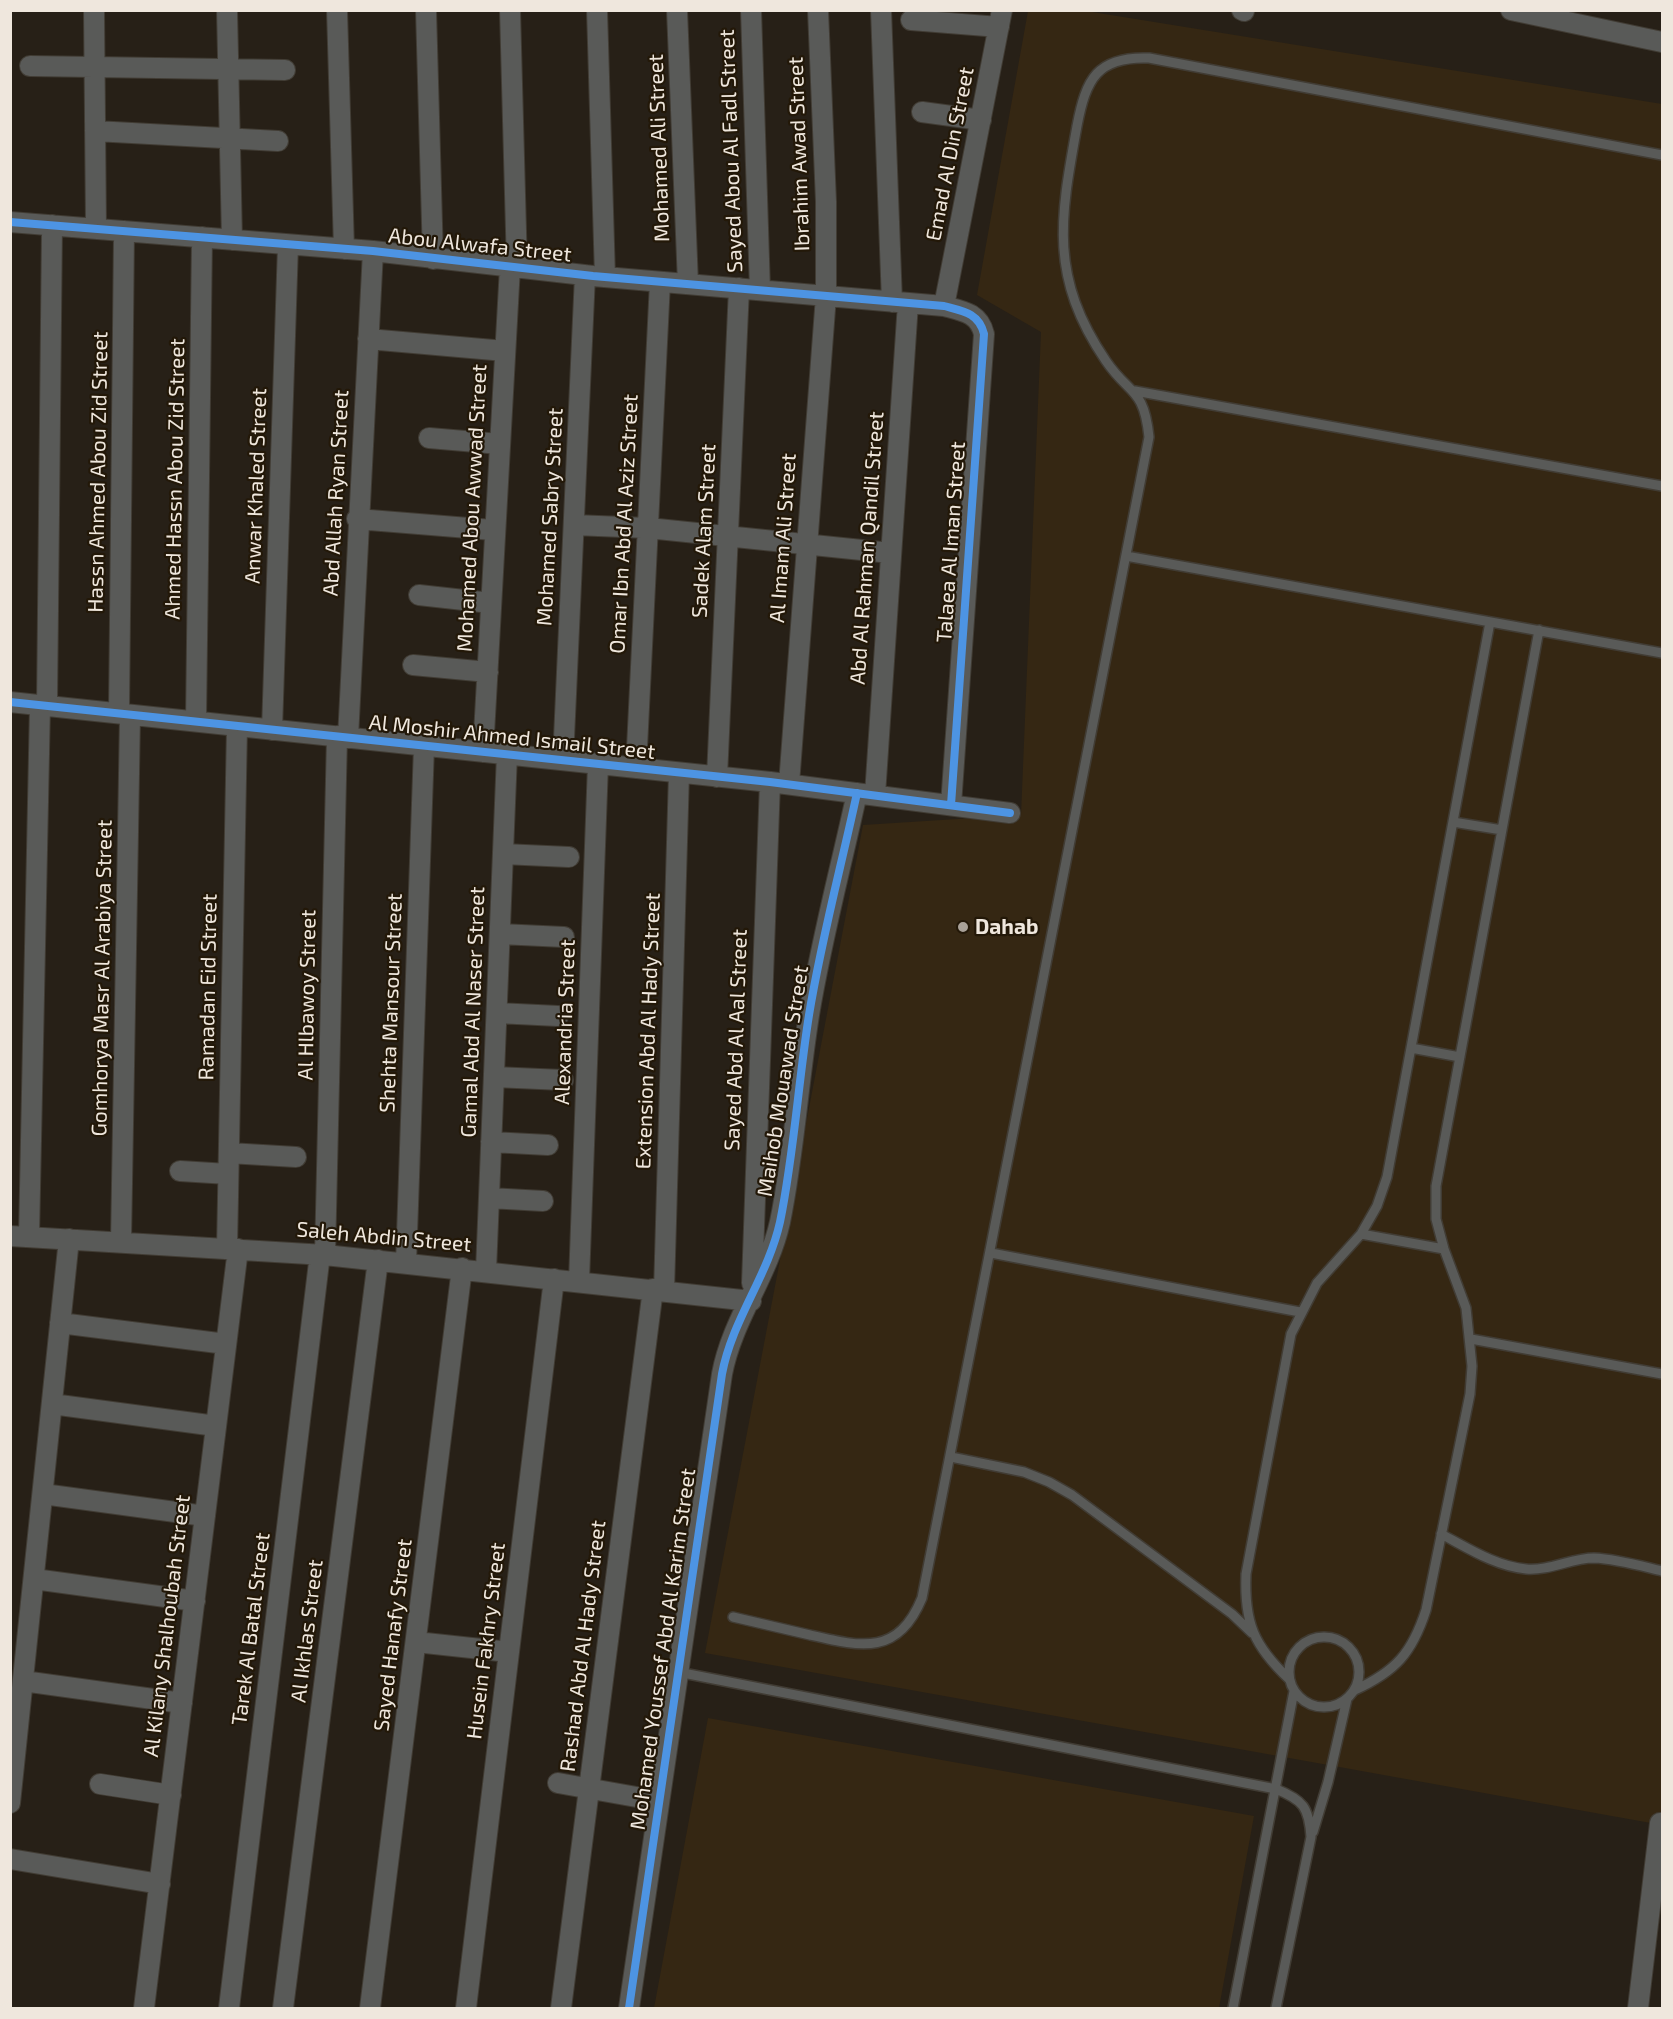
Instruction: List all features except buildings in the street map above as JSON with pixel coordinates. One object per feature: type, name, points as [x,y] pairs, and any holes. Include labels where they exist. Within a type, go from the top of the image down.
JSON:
[{"type":"street","points":[[94,10],[96,229]]},
{"type":"street","points":[[227,10],[232,240]]},
{"type":"street","points":[[337,10],[344,249]]},
{"type":"street","points":[[426,10],[433,259]]},
{"type":"street","name":"Mohamed Abou Awwad Street","points":[[483,752],[505,351],[513,267],[510,10]]},
{"type":"street","points":[[597,10],[605,277]]},
{"type":"street","name":"Mohamed Ali Street","points":[[677,10],[688,284]]},
{"type":"street","name":"Sayed Abou Al Fadl Street","points":[[751,10],[760,290]]},
{"type":"street","name":"Ibrahim Awad Street","points":[[818,10],[826,202],[826,296]]},
{"type":"street","name":"Abd Al Rahman Qandil Street","points":[[866,794],[891,553],[900,302],[881,10]]},
{"type":"street","points":[[1510,10],[1593,19],[1662,42]]},
{"type":"street","points":[[911,20],[1000,19]]},
{"type":"street","name":"Emad Al Din Street","points":[[944,306],[1000,19]]},
{"type":"street","points":[[30,66],[285,70]]},
{"type":"street","points":[[922,112],[981,120]]},
{"type":"street","points":[[95,131],[278,141]]},
{"type":"street","name":"Abou Alwafa Street","points":[[10,222],[373,251],[605,277],[944,306]]},
{"type":"street","points":[[20,1236],[44,705],[52,225]]},
{"type":"street","name":"Hassn Ahmed Abou Zid Street","points":[[124,231],[125,714]]},
{"type":"street","name":"Ahmed Hassn Abou Zid Street","points":[[196,721],[202,237]]},
{"type":"street","name":"Anwar Khaled Street","points":[[272,730],[288,244]]},
{"type":"street","name":"Abd Allah Ryan Street","points":[[343,737],[373,251]]},
{"type":"street","name":"Mohamed Sabry Street","points":[[563,760],[585,275]]},
{"type":"street","name":"Omar Ibn Abd Al Aziz Street","points":[[636,768],[660,282]]},
{"type":"street","name":"Sadek Alam Street","points":[[717,777],[739,288]]},
{"type":"street","name":"Al Imam Ali Street","points":[[779,783],[806,544],[826,296]]},
{"type":"street","name":"Talaea Al Iman Street","points":[[944,306],[976,317],[982,325],[984,334],[951,805]]},
{"type":"street","points":[[368,339],[505,351]]},
{"type":"street","points":[[429,438],[500,444]]},
{"type":"street","points":[[357,519],[494,530]]},
{"type":"street","points":[[574,525],[648,528],[891,553]]},
{"type":"street","points":[[419,595],[491,603]]},
{"type":"street","points":[[413,665],[488,672]]},
{"type":"street","name":"Al Moshir Ahmed Ismail Street","points":[[10,702],[779,783],[1010,813]]},
{"type":"street","name":"Gomhorya Masr Al Arabiya Street","points":[[121,1242],[125,714]]},
{"type":"street","name":"Ramadan Eid Street","points":[[233,1249],[228,1174],[237,726]]},
{"type":"street","name":"Al Hlbawoy Street","points":[[323,1254],[343,737]]},
{"type":"street","name":"Shehta Mansour Street","points":[[406,1263],[424,746]]},
{"type":"street","name":"Gamal Abd Al Naser Street","points":[[486,1271],[507,754]]},
{"type":"street","name":"Alexandria Street","points":[[579,1281],[598,764]]},
{"type":"street","name":"Extension Abd Al Hady Street","points":[[658,1290],[679,773]]},
{"type":"street","name":"Sayed Abd Al Aal Street","points":[[751,1300],[779,783]]},
{"type":"street","name":"Maihob Mouawad Street","points":[[751,1300],[779,1224],[809,1013],[866,794]]},
{"type":"street","points":[[503,854],[569,857]]},
{"type":"street","points":[[500,934],[564,937]]},
{"type":"street","points":[[496,1013],[558,1016]]},
{"type":"street","points":[[494,1077],[562,1080]]},
{"type":"street","points":[[491,1142],[548,1145]]},
{"type":"street","points":[[229,1153],[296,1157]]},
{"type":"street","points":[[180,1171],[228,1174]]},
{"type":"street","points":[[489,1198],[543,1201]]},
{"type":"street","name":"Saleh Abdin Street","points":[[20,1236],[323,1254],[751,1300]]},
{"type":"street","points":[[10,1803],[69,1239]]},
{"type":"street","name":"Al Kilany Shalhoubah Street","points":[[144,2008],[226,1344],[233,1249]]},
{"type":"street","name":"Tarek Al Batal Street","points":[[229,2008],[323,1254]]},
{"type":"street","name":"Al Ikhlas Street","points":[[283,2008],[378,1260]]},
{"type":"street","name":"Sayed Hanafy Street","points":[[370,2008],[462,1268]]},
{"type":"street","name":"Husein Fakhry Street","points":[[466,2008],[554,1279]]},
{"type":"street","name":"Rashad Abd Al Hady Street","points":[[561,2008],[658,1290]]},
{"type":"street","name":"Mohamed Youssef Abd Al Karim Street","points":[[629,2008],[725,1357],[737,1323],[751,1300]]},
{"type":"street","points":[[60,1323],[226,1344]]},
{"type":"street","points":[[52,1404],[216,1426]]},
{"type":"street","points":[[43,1494],[205,1516]]},
{"type":"street","points":[[34,1579],[195,1601]]},
{"type":"street","points":[[416,1642],[509,1652]]},
{"type":"street","points":[[23,1681],[182,1703]]},
{"type":"street","points":[[558,1783],[659,1801]]},
{"type":"street","points":[[100,1784],[171,1795]]},
{"type":"street","points":[[1638,2008],[1660,1822]]},
{"type":"street","points":[[10,1859],[160,1884]]},
{"type":"lane","points":[[732,1617],[854,1645],[877,1644],[898,1635],[913,1619],[922,1598],[1149,436],[1147,412],[1135,391],[1107,363],[1085,327],[1070,288],[1063,247],[1063,206],[1081,105],[1088,84],[1104,67],[1125,57],[1149,58],[1662,154]]},
{"type":"lane","points":[[1135,391],[1662,486]]},
{"type":"lane","points":[[1126,556],[1662,653]]},
{"type":"lane","points":[[1289,1679],[1267,1659],[1252,1633],[1245,1604],[1246,1574],[1285,1358],[1300,1312],[1317,1283],[1361,1234],[1377,1206],[1387,1177],[1490,622]]},
{"type":"lane","points":[[1355,1689],[1380,1678],[1402,1660],[1417,1637],[1426,1610],[1470,1394],[1471,1339],[1466,1308],[1444,1249],[1436,1219],[1436,1186],[1539,630]]},
{"type":"lane","points":[[1453,822],[1502,830]]},
{"type":"lane","points":[[1411,1048],[1460,1057]]},
{"type":"lane","points":[[1361,1234],[1444,1249]]},
{"type":"lane","points":[[991,1253],[1300,1312]]},
{"type":"lane","points":[[1471,1339],[1662,1374]]},
{"type":"lane","points":[[951,1457],[1024,1472],[1072,1495],[1232,1614],[1252,1633]]},
{"type":"lane","points":[[1441,1534],[1503,1564],[1527,1569],[1553,1567],[1573,1560],[1594,1558],[1662,1571]]},
{"type":"lane","points":[[1316,1638],[1335,1638],[1354,1654],[1359,1665],[1359,1678],[1355,1689],[1347,1699],[1334,1706],[1319,1707],[1304,1702],[1294,1691],[1289,1679],[1288,1668],[1292,1656],[1300,1646],[1316,1638]]},
{"type":"lane","points":[[678,1672],[1276,1789],[1298,1798],[1310,1816],[1311,1837]]},
{"type":"lane","points":[[1233,2008],[1294,1691]]},
{"type":"lane","points":[[1276,2008],[1311,1837],[1328,1782],[1347,1699]]},
{"type":"shaded area","points":[[1028,11],[1086,11],[1662,104],[1662,1825],[705,1653],[863,825],[1021,815],[1041,332],[977,295]]},
{"type":"shaded area","points":[[708,1718],[1254,1816],[1219,2008],[654,2008]]},
{"type":"cycle path","points":[[10,222],[373,251],[593,276],[944,306],[974,317],[982,327],[984,334],[951,805]]},
{"type":"cycle path","points":[[10,702],[770,782],[1010,813]]},
{"type":"cycle path","points":[[629,2008],[722,1374],[734,1335],[767,1261],[780,1222],[814,987],[857,793]]},
{"type":"place","name":"Dahab","points":[[963,927]]}]
